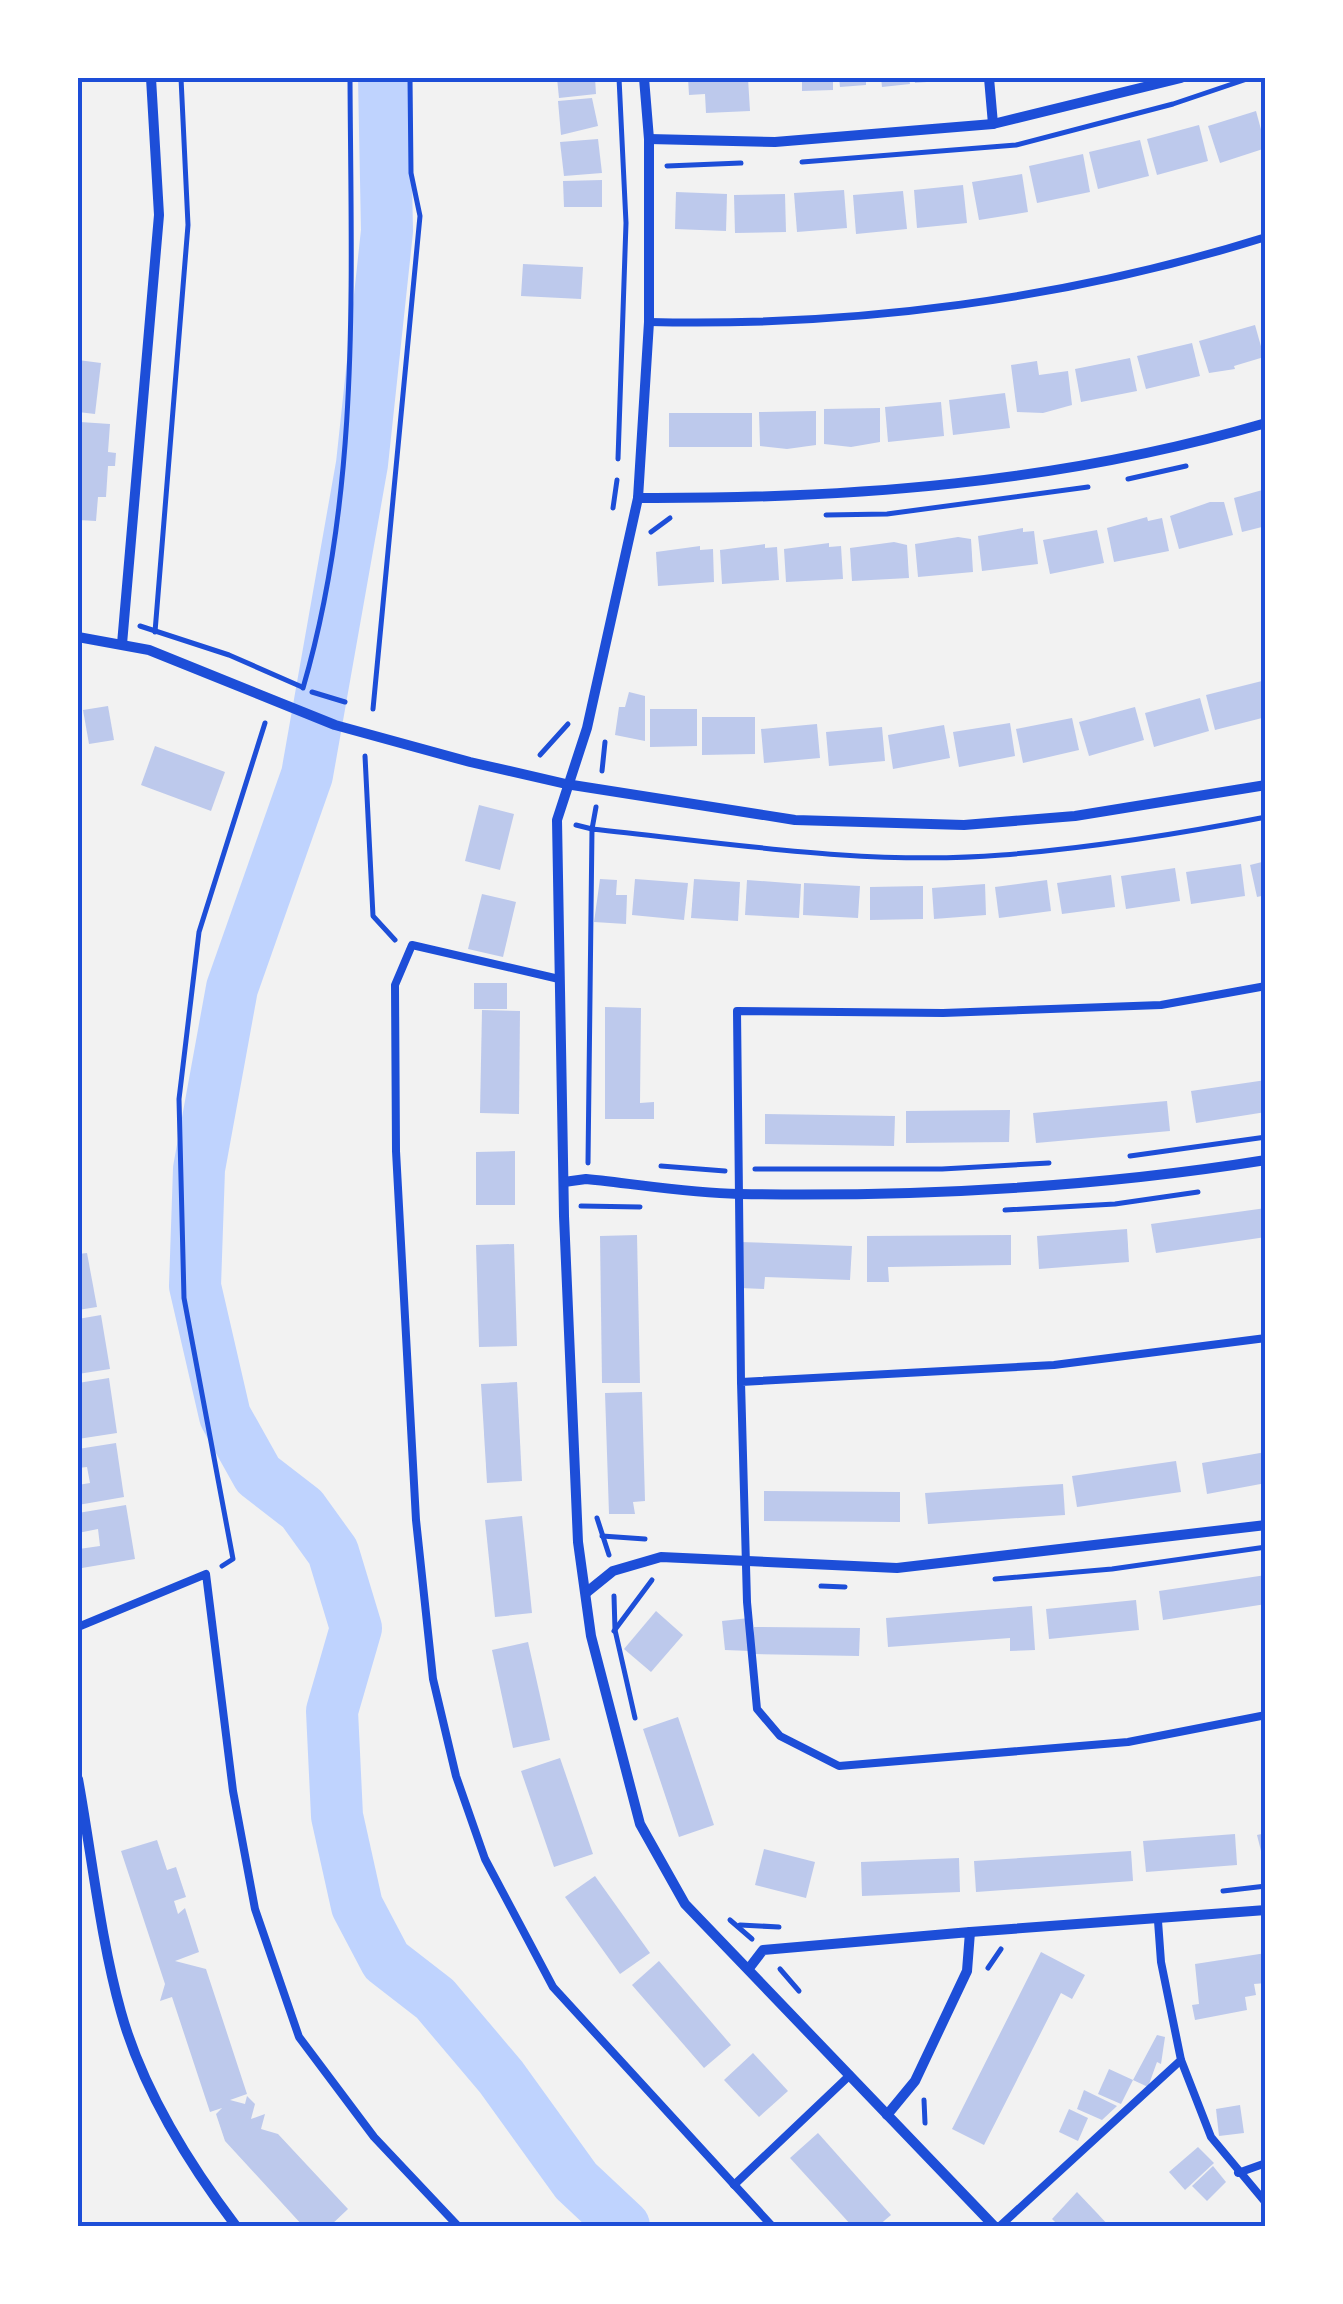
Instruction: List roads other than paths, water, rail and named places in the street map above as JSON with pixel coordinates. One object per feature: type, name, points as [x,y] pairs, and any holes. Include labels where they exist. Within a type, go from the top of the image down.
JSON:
[{"type":"street","points":[[122,644],[159,215],[151,78]]},
{"type":"street","points":[[644,78],[649,139],[648,322],[638,498],[587,728],[557,820],[572,1456],[592,1636],[640,1824],[685,1904],[997,2226]]},
{"type":"street","points":[[988,78],[993,124]]},
{"type":"street","points":[[649,139],[776,142],[993,124],[1180,78]]},
{"type":"street","points":[[638,498],[797,497],[972,483],[1158,452],[1266,422]]},
{"type":"street","points":[[78,637],[149,650],[335,725],[566,784],[795,820],[964,825],[1076,816],[1266,785]]},
{"type":"street","points":[[564,1182],[586,1179],[736,1194],[967,1192],[1082,1184],[1266,1160]]},
{"type":"street","points":[[586,1592],[612,1571],[661,1558],[897,1568],[1266,1526]]},
{"type":"street","points":[[78,1779],[121,2014],[163,2111],[208,2189],[236,2226]]},
{"type":"street","points":[[750,1968],[764,1950],[1018,1926],[1158,1921],[1266,1910]]},
{"type":"street","points":[[887,2115],[914,2081],[966,1970],[970,1932]]},
{"type":"lane","points":[[648,322],[822,319],[1081,288],[1266,237]]},
{"type":"lane","points":[[559,979],[412,946],[394,985],[396,1152],[416,1520],[433,1679],[456,1776],[485,1859],[553,1987],[772,2226]]},
{"type":"lane","points":[[1266,986],[1161,1005],[943,1012],[736,1011],[741,1382],[757,1709],[780,1736],[839,1766],[1128,1742],[1266,1715]]},
{"type":"lane","points":[[741,1382],[1054,1365],[1266,1338]]},
{"type":"lane","points":[[78,1627],[206,1574],[236,1808],[255,1909],[281,1992],[299,2037],[325,2077],[458,2226]]},
{"type":"lane","points":[[1158,1921],[1161,1962],[1181,2060],[1211,2137],[1266,2203]]},
{"type":"lane","points":[[997,2226],[1181,2060]]},
{"type":"lane","points":[[734,2185],[850,2074]]},
{"type":"lane","points":[[1238,2174],[1266,2163]]},
{"type":"waterway","points":[[384,78],[387,231],[362,464],[307,775],[232,988],[199,1169],[195,1286],[225,1416],[258,1475],[302,1509],[333,1552],[356,1628],[332,1711],[337,1816],[357,1906],[386,1961],[435,1999],[501,2077],[576,2181],[624,2226]]}]
